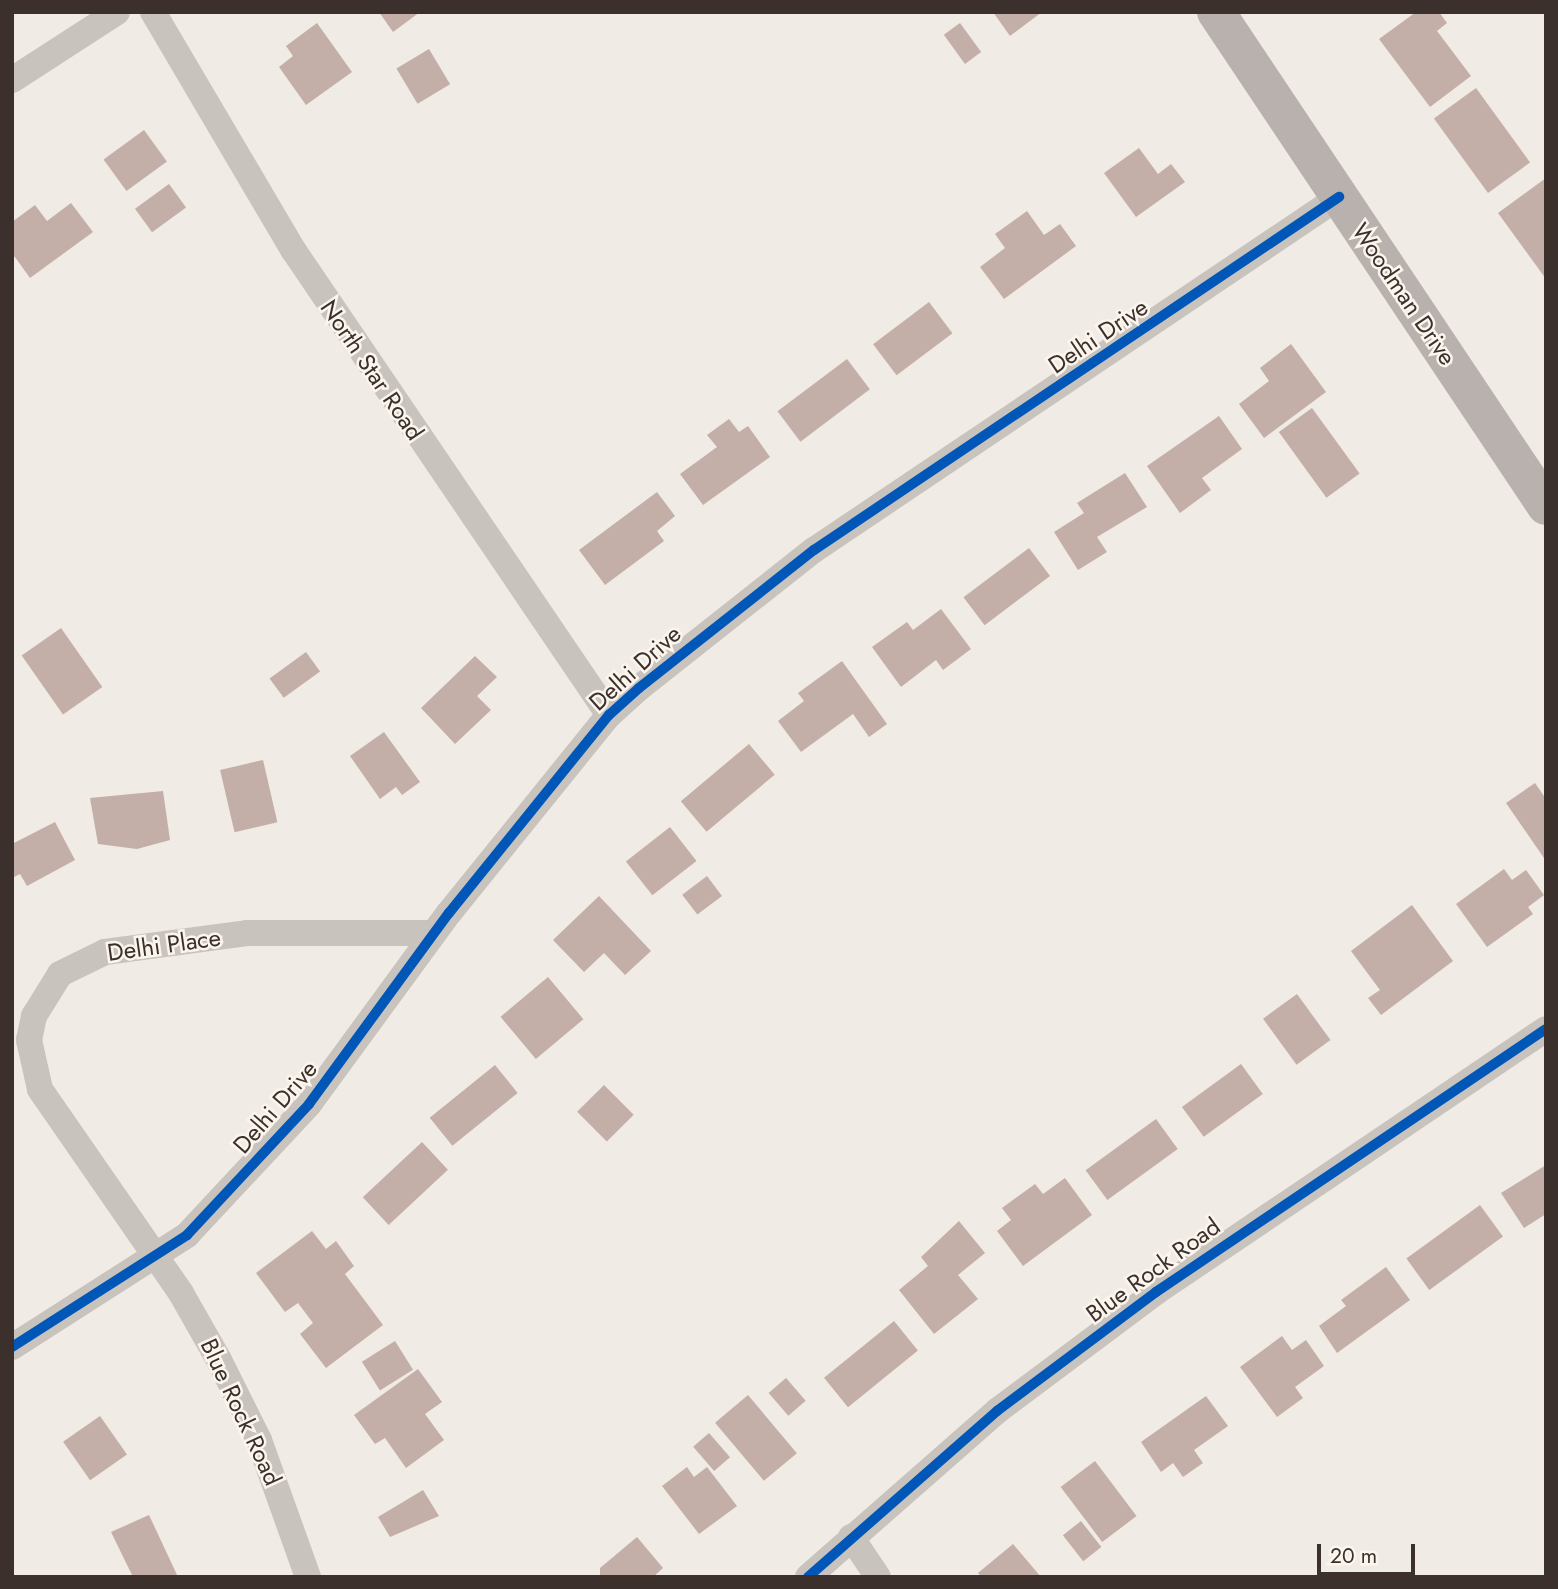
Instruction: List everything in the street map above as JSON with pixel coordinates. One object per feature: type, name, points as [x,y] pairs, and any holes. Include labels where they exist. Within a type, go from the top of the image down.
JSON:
[{"type":"main road","name":"Woodman Drive","points":[[1216,12],[1546,506]]},
{"type":"street","points":[[12,80],[117,12]]},
{"type":"street","name":"North Star Road","points":[[153,12],[294,251],[609,716]]},
{"type":"street","name":"Delhi Drive","points":[[12,1347],[187,1235],[309,1104],[434,933],[609,716],[814,550],[1339,197]]},
{"type":"street","name":"Delhi Place","points":[[156,1256],[40,1089],[32,1065],[34,1016],[60,974],[105,952],[247,933],[434,933]]},
{"type":"street","name":"Blue Rock Road","points":[[808,1577],[997,1411],[1156,1292],[1546,1029]]},
{"type":"street","name":"Blue Rock Road","points":[[156,1256],[219,1360],[259,1440],[308,1577]]},
{"type":"street","points":[[851,1537],[878,1577]]},
{"type":"building","points":[[379,12],[420,12],[393,32]]},
{"type":"building","points":[[993,12],[1042,12],[1010,36]]},
{"type":"building","points":[[1416,12],[1439,12],[1447,23],[1437,31],[1471,76],[1430,107],[1379,39]]},
{"type":"building","points":[[317,23],[352,72],[306,105],[279,67],[293,56],[286,46]]},
{"type":"building","points":[[960,23],[981,52],[965,64],[944,35]]},
{"type":"building","points":[[429,49],[450,84],[418,104],[396,69]]},
{"type":"building","points":[[1476,88],[1530,162],[1488,193],[1434,119]]},
{"type":"building","points":[[144,130],[167,162],[126,191],[104,159]]},
{"type":"building","points":[[1139,148],[1158,174],[1171,164],[1185,182],[1136,217],[1104,173]]},
{"type":"building","points":[[1546,178],[1546,279],[1498,213]]},
{"type":"building","points":[[169,184],[186,207],[152,232],[135,209]]},
{"type":"building","points":[[71,203],[93,232],[30,278],[12,253],[12,222],[35,205],[47,221]]},
{"type":"building","points":[[1027,211],[1044,235],[1060,224],[1076,246],[1004,299],[980,267],[1005,248],[995,234]]},
{"type":"building","points":[[929,302],[952,333],[897,375],[873,344]]},
{"type":"building","points":[[1291,344],[1326,392],[1264,438],[1239,404],[1269,381],[1260,368]]},
{"type":"building","points":[[847,359],[870,389],[800,442],[778,411]]},
{"type":"building","points":[[1312,408],[1360,474],[1326,498],[1279,432]]},
{"type":"building","points":[[1219,416],[1242,449],[1202,478],[1211,490],[1180,513],[1147,466]]},
{"type":"building","points":[[729,419],[739,432],[748,426],[770,457],[703,505],[680,474],[717,447],[707,435]]},
{"type":"building","points":[[1125,473],[1147,507],[1097,537],[1107,552],[1078,570],[1054,532],[1084,513],[1077,503]]},
{"type":"building","points":[[657,492],[675,516],[657,531],[664,541],[605,585],[579,550]]},
{"type":"building","points":[[1029,548],[1050,576],[985,625],[964,597]]},
{"type":"building","points":[[941,609],[971,649],[943,670],[936,660],[901,687],[872,647],[907,622],[913,630]]},
{"type":"building","points":[[61,628],[102,687],[63,715],[22,656]]},
{"type":"building","points":[[306,652],[320,671],[284,698],[270,678]]},
{"type":"building","points":[[475,656],[497,677],[477,696],[491,710],[455,744],[421,708]]},
{"type":"building","points":[[842,661],[887,724],[869,737],[853,714],[801,752],[778,721],[804,701],[798,693]]},
{"type":"building","points":[[384,732],[420,782],[402,795],[396,787],[380,799],[350,756]]},
{"type":"building","points":[[749,744],[775,775],[707,832],[681,801]]},
{"type":"building","points":[[263,760],[277,822],[235,832],[220,770]]},
{"type":"building","points":[[1535,783],[1546,799],[1546,861],[1506,803]]},
{"type":"building","points":[[163,791],[170,840],[137,849],[98,844],[90,798]]},
{"type":"building","points":[[55,822],[75,860],[27,886],[20,874],[12,878],[12,844]]},
{"type":"building","points":[[670,827],[696,861],[652,895],[626,861]]},
{"type":"building","points":[[1504,869],[1512,880],[1526,870],[1544,895],[1528,907],[1533,914],[1487,947],[1456,904]]},
{"type":"building","points":[[707,876],[722,896],[697,915],[682,895]]},
{"type":"building","points":[[599,896],[651,951],[625,975],[604,953],[584,972],[553,940]]},
{"type":"building","points":[[1412,905],[1453,961],[1381,1015],[1368,998],[1380,990],[1351,951]]},
{"type":"building","points":[[548,977],[583,1019],[536,1059],[501,1017]]},
{"type":"building","points":[[1297,994],[1331,1040],[1297,1065],[1263,1019]]},
{"type":"building","points":[[1241,1064],[1263,1094],[1204,1137],[1182,1107]]},
{"type":"building","points":[[495,1065],[518,1093],[452,1146],[430,1118]]},
{"type":"building","points":[[604,1085],[634,1115],[607,1142],[577,1112]]},
{"type":"building","points":[[1156,1119],[1178,1149],[1107,1200],[1086,1170]]},
{"type":"building","points":[[422,1142],[448,1170],[389,1225],[363,1197]]},
{"type":"building","points":[[1546,1165],[1546,1214],[1524,1228],[1501,1193]]},
{"type":"building","points":[[1065,1178],[1092,1215],[1023,1266],[997,1231],[1011,1220],[1002,1208],[1035,1184],[1043,1194]]},
{"type":"building","points":[[1480,1205],[1503,1237],[1429,1290],[1406,1258]]},
{"type":"building","points":[[959,1221],[985,1253],[958,1275],[978,1299],[934,1334],[899,1290],[928,1266],[921,1257]]},
{"type":"building","points":[[312,1231],[326,1249],[336,1241],[354,1266],[345,1274],[383,1325],[326,1368],[300,1334],[313,1323],[298,1303],[285,1312],[256,1273]]},
{"type":"building","points":[[1386,1267],[1410,1300],[1337,1353],[1319,1326],[1346,1306],[1341,1300]]},
{"type":"building","points":[[894,1321],[918,1351],[848,1407],[824,1378]]},
{"type":"building","points":[[1282,1336],[1292,1350],[1306,1340],[1324,1366],[1295,1387],[1303,1398],[1277,1417],[1240,1367]]},
{"type":"building","points":[[395,1341],[413,1370],[380,1391],[362,1362]]},
{"type":"building","points":[[418,1369],[442,1402],[425,1414],[444,1440],[406,1468],[385,1438],[375,1444],[354,1415]]},
{"type":"building","points":[[786,1378],[806,1401],[788,1416],[769,1393]]},
{"type":"building","points":[[748,1395],[797,1453],[764,1481],[715,1423]]},
{"type":"building","points":[[1206,1396],[1228,1426],[1194,1450],[1203,1463],[1183,1477],[1173,1463],[1161,1472],[1141,1442]]},
{"type":"building","points":[[100,1416],[127,1455],[90,1480],[63,1442]]},
{"type":"building","points":[[709,1433],[730,1457],[714,1471],[693,1447]]},
{"type":"building","points":[[1095,1461],[1137,1516],[1102,1542],[1061,1487]]},
{"type":"building","points":[[687,1467],[694,1477],[707,1467],[737,1506],[699,1534],[662,1486]]},
{"type":"building","points":[[423,1490],[439,1516],[390,1537],[378,1517]]},
{"type":"building","points":[[149,1515],[178,1577],[133,1577],[111,1532]]},
{"type":"building","points":[[1081,1521],[1101,1547],[1083,1561],[1063,1535]]},
{"type":"building","points":[[637,1537],[663,1568],[653,1577],[600,1577],[600,1568]]},
{"type":"building","points":[[1013,1544],[1041,1577],[981,1577],[978,1573]]},
{"type":"cycle path","points":[[12,1347],[187,1235],[309,1104],[449,913],[609,715],[639,688],[814,550],[1339,197]]},
{"type":"cycle path","points":[[808,1577],[997,1411],[1156,1292],[1546,1029]]}]
